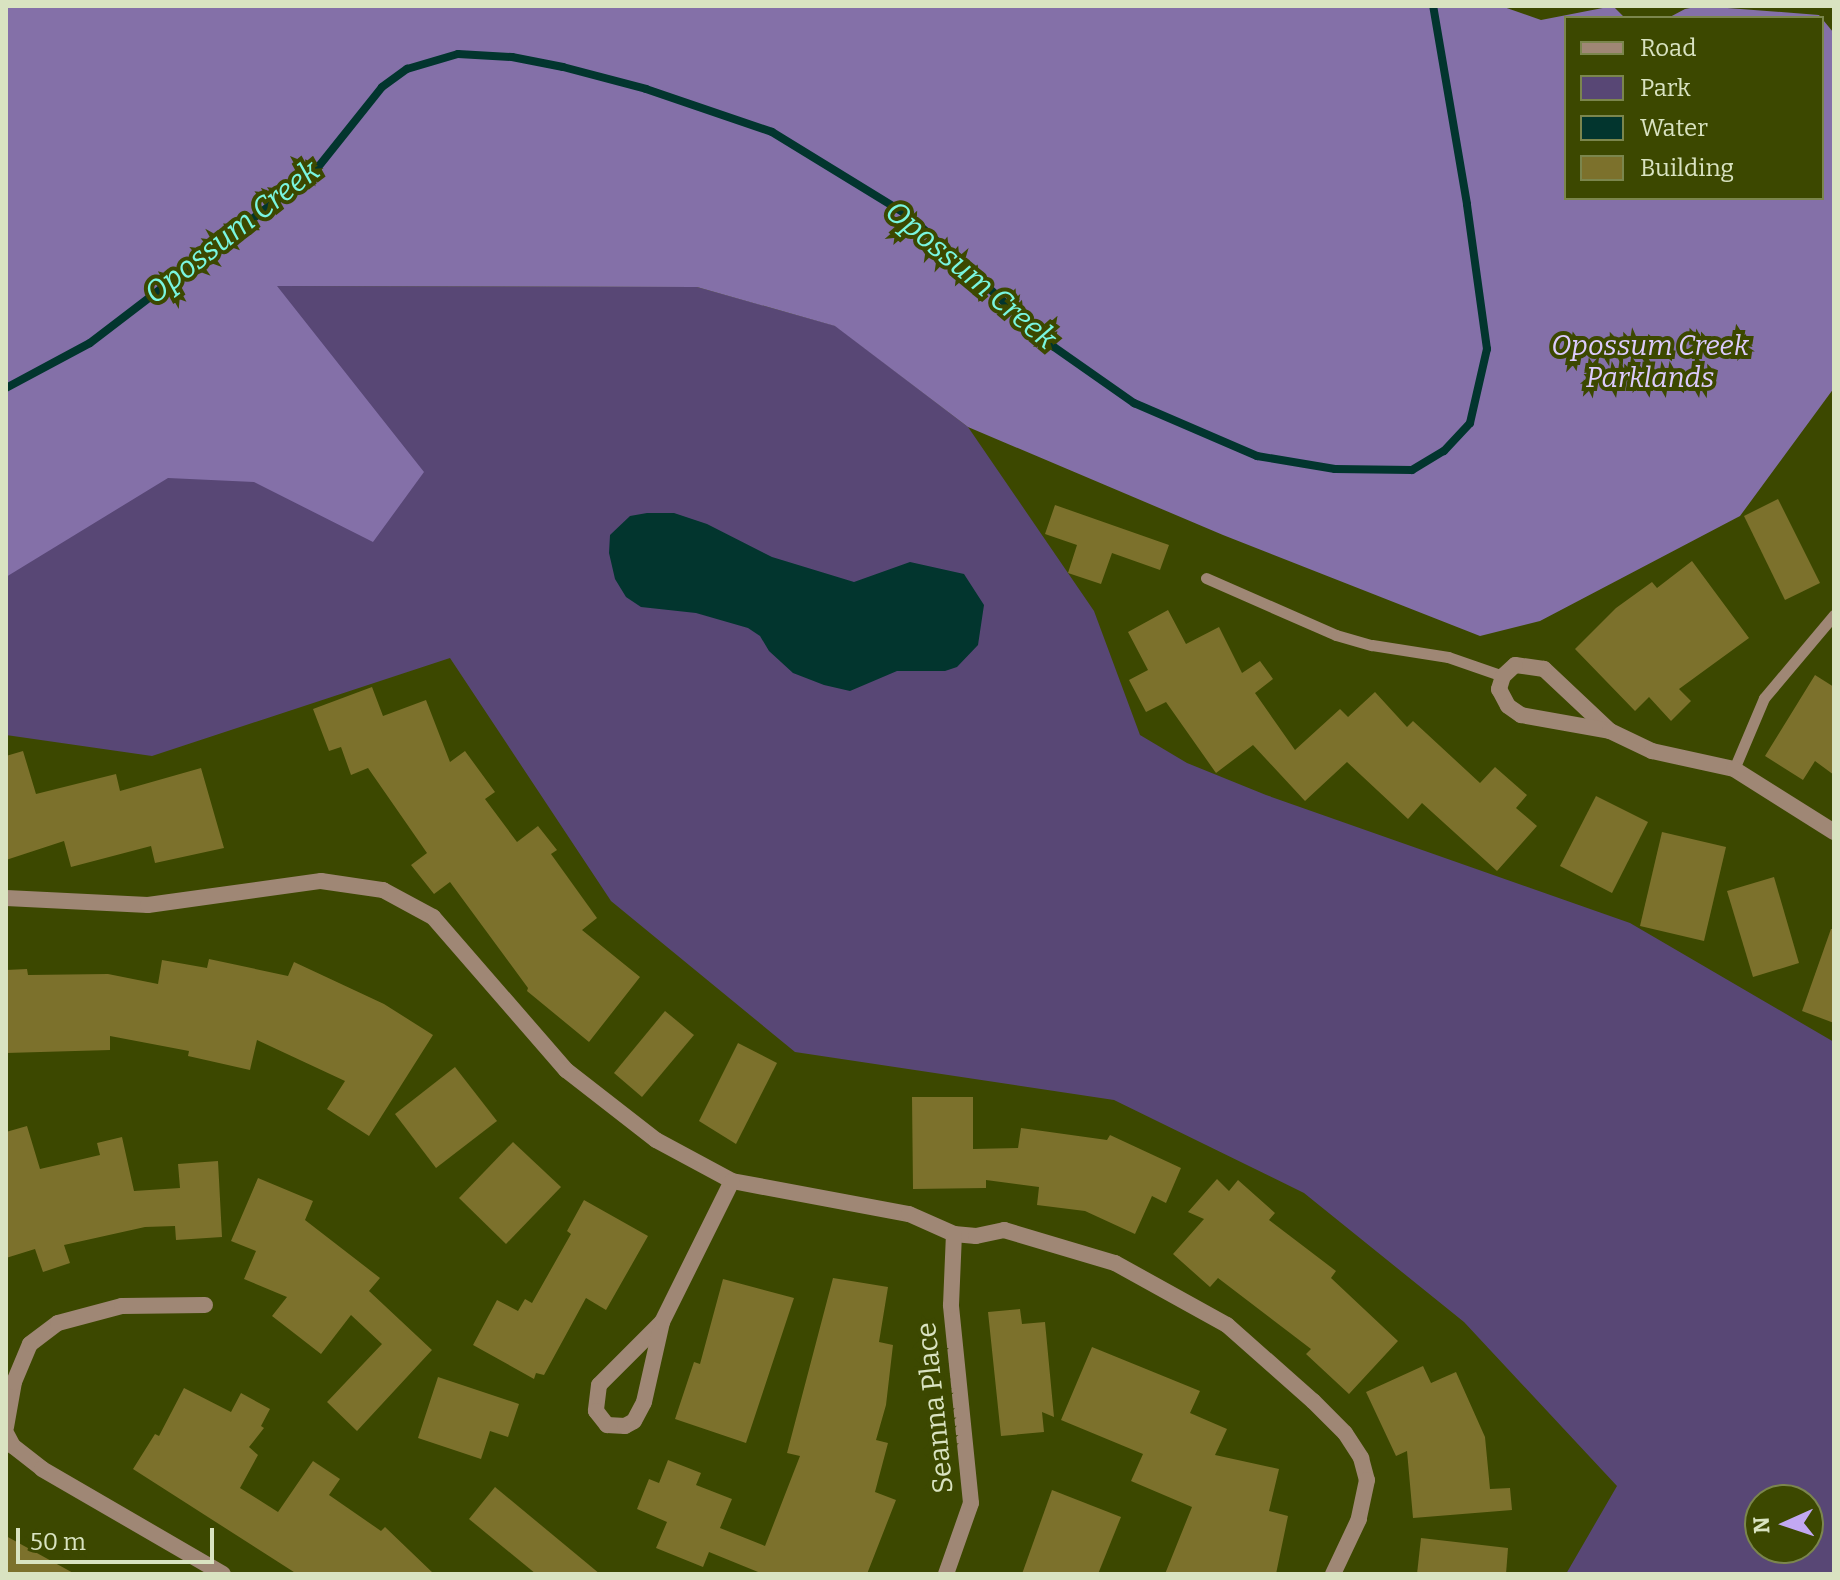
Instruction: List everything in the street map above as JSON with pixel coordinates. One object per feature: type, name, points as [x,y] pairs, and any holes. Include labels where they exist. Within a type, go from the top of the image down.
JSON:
[{"type":"street","points":[[1610,731],[1544,669],[1515,665],[1503,676],[1499,689],[1508,706],[1521,715],[1610,731],[1652,751],[1734,769],[1834,832]]},
{"type":"street","points":[[6,898],[148,905],[321,881],[383,890],[433,917],[566,1070],[656,1140],[732,1181],[909,1214],[954,1234],[976,1236],[1004,1230],[1115,1263],[1227,1325],[1313,1401],[1345,1433],[1361,1458],[1367,1480],[1359,1519],[1333,1574]]},
{"type":"street","points":[[662,1322],[599,1385],[596,1411],[607,1425],[625,1426],[634,1421],[644,1402],[662,1322],[732,1181]]},
{"type":"street","name":"Seanna Place","points":[[946,1574],[971,1503],[951,1305],[954,1234]]},
{"type":"street","points":[[6,1427],[14,1382],[30,1344],[58,1323],[122,1306],[205,1305]]},
{"type":"street","points":[[6,1433],[13,1446],[42,1469],[223,1574]]},
{"type":"lane","points":[[1206,578],[1336,635],[1372,645],[1448,657],[1503,676]]},
{"type":"lane","points":[[1734,769],[1764,698],[1834,615]]},
{"type":"green space","name":"Opossum Creek Parklands","points":[[6,6],[1501,6],[1541,20],[1613,6],[1623,16],[1564,16],[1564,200],[1824,200],[1824,21],[1833,32],[1834,388],[1740,516],[1540,621],[1480,636],[1223,535],[968,427],[835,326],[697,287],[277,286],[424,472],[373,542],[254,482],[168,478],[6,577]]},
{"type":"green space","points":[[1701,6],[1820,16],[1672,16]]},
{"type":"green space","points":[[276,286],[697,287],[836,326],[968,427],[1094,611],[1140,735],[1187,763],[1266,795],[1630,923],[1834,1042],[1834,1574],[1566,1574],[1617,1486],[1464,1322],[1304,1193],[1114,1100],[795,1052],[611,901],[450,658],[152,756],[6,735],[6,471]]},
{"type":"water","points":[[674,513],[707,524],[772,557],[854,582],[910,562],[964,574],[984,605],[978,645],[957,667],[945,671],[897,671],[850,691],[793,673],[769,651],[760,636],[748,628],[696,613],[641,607],[626,597],[615,579],[609,553],[610,535],[630,516]]},
{"type":"building","points":[[1778,499],[1820,583],[1785,600],[1744,516]]},
{"type":"building","points":[[1055,505],[1169,545],[1160,570],[1112,553],[1101,584],[1068,573],[1077,545],[1045,534]]},
{"type":"building","points":[[1692,561],[1749,638],[1679,689],[1691,701],[1671,721],[1649,697],[1635,711],[1575,649],[1616,608],[1652,582],[1657,588]]},
{"type":"building","points":[[1168,610],[1186,644],[1219,627],[1242,673],[1260,661],[1273,679],[1255,693],[1295,750],[1340,709],[1348,717],[1375,692],[1407,727],[1413,721],[1480,783],[1495,767],[1527,795],[1516,808],[1537,826],[1497,871],[1422,803],[1408,819],[1347,762],[1305,801],[1253,745],[1216,773],[1166,702],[1146,712],[1129,680],[1148,670],[1128,632]]},
{"type":"building","points":[[1815,675],[1834,687],[1834,775],[1815,761],[1803,780],[1765,756]]},
{"type":"building","points":[[372,687],[383,716],[426,700],[450,762],[465,751],[495,792],[485,799],[517,842],[538,826],[557,850],[551,854],[597,918],[582,930],[640,977],[589,1042],[527,991],[528,988],[450,882],[434,894],[411,865],[427,853],[368,768],[351,775],[341,747],[329,751],[313,709]]},
{"type":"building","points":[[23,751],[36,794],[116,774],[120,791],[201,768],[224,848],[155,863],[151,846],[71,867],[64,841],[6,860],[6,756]]},
{"type":"building","points":[[1596,796],[1648,822],[1612,893],[1560,866]]},
{"type":"building","points":[[1662,832],[1726,847],[1704,941],[1640,926]]},
{"type":"building","points":[[1774,877],[1799,963],[1753,977],[1727,891]]},
{"type":"building","points":[[1831,929],[1834,929],[1834,1023],[1802,1011]]},
{"type":"building","points":[[209,959],[288,976],[294,962],[384,1004],[433,1035],[369,1136],[327,1109],[345,1081],[257,1040],[250,1070],[188,1056],[189,1051],[110,1036],[110,1050],[6,1053],[6,970],[27,969],[28,975],[108,974],[158,984],[162,960],[207,968]]},
{"type":"building","points":[[665,1011],[694,1035],[642,1097],[614,1073]]},
{"type":"building","points":[[738,1043],[777,1063],[736,1144],[699,1121]]},
{"type":"building","points":[[455,1067],[497,1121],[436,1168],[395,1114]]},
{"type":"building","points":[[912,1097],[973,1097],[973,1149],[1018,1148],[1021,1128],[1107,1140],[1110,1135],[1181,1168],[1166,1203],[1152,1196],[1135,1234],[1085,1211],[1037,1205],[1039,1187],[986,1180],[986,1188],[913,1189]]},
{"type":"building","points":[[27,1126],[40,1169],[100,1155],[97,1143],[122,1137],[134,1191],[180,1188],[178,1164],[218,1161],[222,1237],[176,1240],[175,1226],[145,1227],[64,1245],[70,1263],[43,1272],[35,1249],[6,1258],[6,1132]]},
{"type":"building","points":[[513,1142],[561,1187],[506,1244],[459,1198]]},
{"type":"building","points":[[258,1178],[313,1201],[305,1220],[380,1278],[369,1291],[432,1350],[357,1431],[327,1402],[382,1344],[351,1315],[321,1354],[272,1316],[287,1297],[244,1279],[256,1251],[231,1241]]},
{"type":"building","points":[[1217,1179],[1229,1191],[1238,1180],[1275,1213],[1269,1220],[1336,1271],[1331,1278],[1398,1341],[1349,1394],[1306,1354],[1311,1349],[1218,1278],[1210,1287],[1173,1254],[1204,1219],[1188,1212]]},
{"type":"building","points":[[584,1200],[648,1236],[606,1310],[586,1298],[544,1375],[536,1373],[534,1379],[473,1345],[497,1300],[518,1311],[525,1299],[532,1303],[571,1234],[567,1231]]},
{"type":"building","points":[[833,1278],[888,1287],[879,1342],[893,1345],[886,1405],[876,1440],[888,1443],[875,1492],[896,1500],[867,1574],[763,1574],[709,1552],[703,1567],[656,1548],[667,1522],[637,1509],[649,1479],[659,1483],[668,1460],[701,1473],[696,1485],[732,1499],[720,1528],[765,1546],[800,1456],[787,1453]]},
{"type":"building","points":[[723,1279],[794,1298],[746,1443],[675,1419],[694,1362],[700,1364]]},
{"type":"building","points":[[1020,1309],[1022,1324],[1045,1322],[1054,1417],[1042,1412],[1044,1432],[1001,1436],[988,1312]]},
{"type":"building","points":[[1092,1347],[1200,1391],[1190,1413],[1227,1429],[1215,1455],[1279,1469],[1269,1511],[1288,1516],[1276,1574],[1165,1574],[1192,1507],[1131,1481],[1143,1454],[1061,1420]]},
{"type":"building","points":[[1423,1366],[1431,1383],[1456,1372],[1485,1437],[1490,1489],[1510,1488],[1512,1510],[1413,1518],[1407,1451],[1396,1456],[1366,1392]]},
{"type":"building","points":[[438,1377],[519,1404],[508,1437],[490,1431],[481,1459],[418,1438]]},
{"type":"building","points":[[184,1388],[231,1412],[241,1393],[270,1409],[261,1426],[264,1428],[249,1447],[258,1455],[240,1488],[278,1512],[313,1461],[340,1479],[329,1495],[381,1531],[385,1527],[434,1574],[297,1574],[133,1469],[155,1434],[159,1436]]},
{"type":"building","points":[[495,1487],[600,1574],[536,1574],[469,1519]]},
{"type":"building","points":[[1052,1490],[1121,1517],[1098,1574],[1022,1574]]},
{"type":"building","points":[[6,1536],[75,1574],[6,1574]]},
{"type":"building","points":[[1421,1538],[1508,1548],[1506,1574],[1417,1574]]},
{"type":"waterway","name":"Opossum Creek","points":[[6,388],[90,343],[315,171],[382,87],[407,69],[458,54],[512,57],[646,89],[772,132],[909,216],[1054,347],[1134,403],[1257,456],[1335,469],[1412,470],[1444,451],[1470,423],[1487,349],[1467,204],[1433,6]]}]
